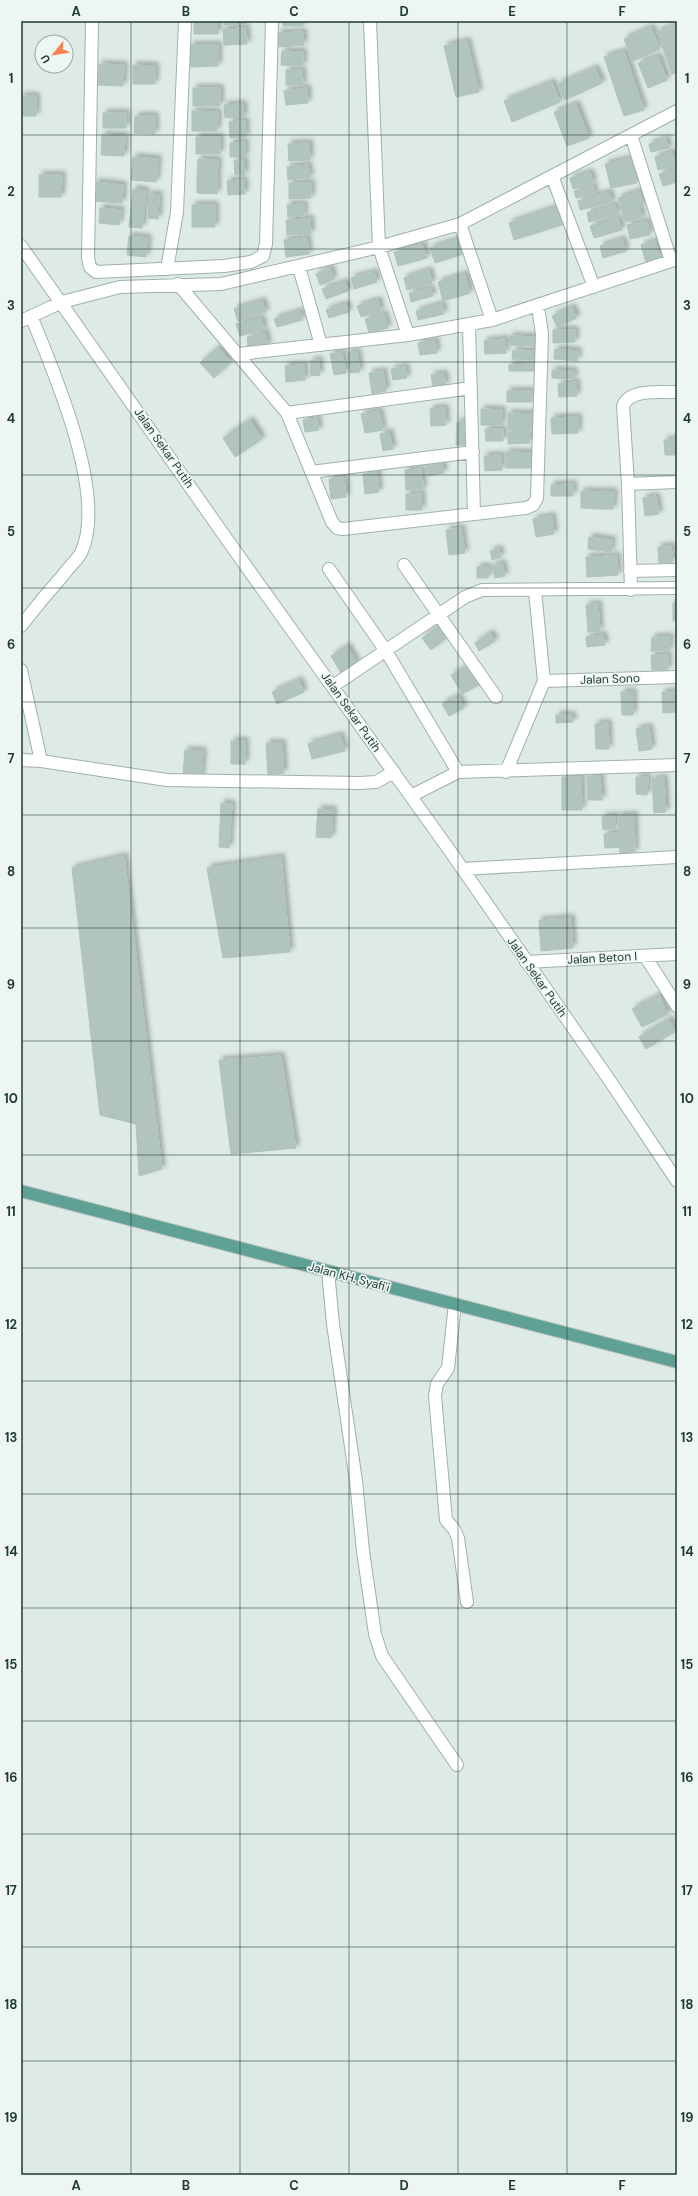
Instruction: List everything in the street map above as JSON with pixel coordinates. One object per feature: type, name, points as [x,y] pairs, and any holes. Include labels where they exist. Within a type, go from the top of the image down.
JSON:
[{"type":"main road","name":"Jalan KH. Syafi'i","points":[[21,1191],[677,1362]]},
{"type":"street","points":[[92,21],[88,258],[90,267],[96,272],[224,266],[251,262],[263,256],[266,244],[272,21]]},
{"type":"street","points":[[167,269],[176,212],[184,21]]},
{"type":"street","points":[[370,21],[379,247],[408,336]]},
{"type":"street","points":[[21,626],[81,553],[88,528],[90,509],[86,478],[60,387],[26,318],[62,302],[120,287],[178,284],[221,284],[299,267],[379,247],[460,224],[677,111]]},
{"type":"street","points":[[239,354],[408,336],[469,325],[538,307],[674,260],[631,135]]},
{"type":"street","points":[[552,176],[594,287]]},
{"type":"street","points":[[460,224],[492,320]]},
{"type":"street","name":"Jalan Sekar Putih","points":[[21,246],[62,302],[67,313],[121,387],[233,548],[463,869],[677,1182]]},
{"type":"street","points":[[299,267],[321,345]]},
{"type":"street","points":[[178,284],[239,354],[287,413],[337,528],[343,529],[526,508],[534,505],[538,498],[542,334],[538,307]]},
{"type":"street","points":[[469,325],[474,513]]},
{"type":"street","points":[[287,413],[471,388]]},
{"type":"street","points":[[631,590],[628,484],[623,406],[626,399],[633,394],[677,392]]},
{"type":"street","points":[[312,472],[472,452]]},
{"type":"street","points":[[628,484],[677,482]]},
{"type":"street","points":[[404,565],[496,696]]},
{"type":"street","points":[[329,569],[386,651],[458,772]]},
{"type":"street","points":[[630,571],[677,570]]},
{"type":"street","points":[[333,686],[440,616],[465,597],[482,590],[535,591],[677,588]]},
{"type":"street","points":[[504,771],[544,681],[535,591]]},
{"type":"street","points":[[21,670],[41,761]]},
{"type":"street","name":"Jalan Sono","points":[[544,681],[677,677]]},
{"type":"street","points":[[21,760],[41,761],[167,780],[360,783],[376,782],[394,772]]},
{"type":"street","points":[[411,796],[458,772],[677,765]]},
{"type":"street","points":[[463,869],[677,857]]},
{"type":"street","name":"Jalan Beton I","points":[[526,962],[677,954]]},
{"type":"street","points":[[645,956],[677,1006]]},
{"type":"street","points":[[328,1271],[333,1324],[356,1481],[363,1551],[375,1634],[382,1656],[457,1765]]},
{"type":"street","points":[[455,1304],[448,1368],[437,1384],[434,1396],[446,1520],[454,1529],[458,1538],[467,1602]]},
{"type":"building","points":[[194,21],[217,21],[218,34],[194,34]]},
{"type":"building","points":[[224,21],[246,21],[246,24],[224,25]]},
{"type":"building","points":[[283,21],[303,21],[303,26],[283,26]]},
{"type":"building","points":[[677,25],[677,73],[672,74],[657,32]]},
{"type":"building","points":[[651,27],[660,49],[633,61],[624,39]]},
{"type":"building","points":[[246,28],[247,44],[224,45],[223,29]]},
{"type":"building","points":[[303,32],[304,45],[279,47],[278,33]]},
{"type":"building","points":[[467,41],[479,92],[456,97],[444,46]]},
{"type":"building","points":[[190,45],[218,45],[218,66],[191,67]]},
{"type":"building","points":[[282,51],[303,52],[303,66],[281,65]]},
{"type":"building","points":[[624,51],[644,110],[624,116],[604,57]]},
{"type":"building","points":[[658,56],[667,80],[648,88],[638,63]]},
{"type":"building","points":[[99,64],[124,65],[123,86],[98,85]]},
{"type":"building","points":[[133,65],[155,66],[155,84],[133,84]]},
{"type":"building","points":[[595,68],[602,83],[565,100],[558,84]]},
{"type":"building","points":[[286,70],[302,70],[303,85],[286,85]]},
{"type":"building","points":[[552,82],[560,102],[512,122],[504,101]]},
{"type":"building","points":[[193,88],[220,88],[220,106],[193,106]]},
{"type":"building","points":[[307,88],[308,103],[286,105],[284,91]]},
{"type":"building","points":[[21,96],[36,96],[36,116],[21,116]]},
{"type":"building","points":[[243,104],[244,117],[225,118],[224,105]]},
{"type":"building","points":[[576,104],[589,138],[567,146],[554,112]]},
{"type":"building","points":[[192,111],[218,112],[217,131],[192,131]]},
{"type":"building","points":[[103,113],[126,113],[126,128],[103,128]]},
{"type":"building","points":[[135,116],[155,116],[155,134],[134,133]]},
{"type":"building","points":[[245,121],[246,137],[230,138],[229,122]]},
{"type":"building","points":[[102,135],[125,136],[124,156],[101,155]]},
{"type":"building","points":[[196,137],[220,137],[220,154],[196,154]]},
{"type":"building","points":[[666,139],[669,148],[651,152],[649,144]]},
{"type":"building","points":[[245,142],[245,157],[230,157],[230,143]]},
{"type":"building","points":[[309,143],[310,160],[289,161],[288,144]]},
{"type":"building","points":[[672,152],[676,166],[658,170],[655,157]]},
{"type":"building","points":[[133,157],[158,159],[156,182],[131,180]]},
{"type":"building","points":[[631,158],[637,183],[611,188],[605,164]]},
{"type":"building","points":[[198,159],[218,160],[217,178],[197,177]]},
{"type":"building","points":[[234,160],[244,160],[245,175],[235,175]]},
{"type":"building","points":[[308,165],[310,178],[288,180],[287,167]]},
{"type":"building","points":[[677,168],[677,182],[663,186],[659,174]]},
{"type":"building","points":[[590,172],[593,183],[573,189],[570,178]]},
{"type":"building","points":[[39,175],[62,175],[61,197],[39,197]]},
{"type":"building","points":[[197,177],[217,178],[217,194],[197,193]]},
{"type":"building","points":[[244,180],[245,194],[228,195],[227,181]]},
{"type":"building","points":[[95,182],[123,185],[122,203],[93,201]]},
{"type":"building","points":[[289,183],[311,183],[311,198],[289,199]]},
{"type":"building","points":[[593,186],[595,194],[576,198],[574,191]]},
{"type":"building","points":[[133,189],[146,191],[142,228],[129,227]]},
{"type":"building","points":[[639,191],[644,205],[622,212],[618,198]]},
{"type":"building","points":[[609,192],[612,202],[580,210],[578,201]]},
{"type":"building","points":[[149,194],[159,195],[158,219],[148,218]]},
{"type":"building","points":[[304,204],[304,216],[288,217],[287,205]]},
{"type":"building","points":[[192,205],[215,205],[215,227],[192,227]]},
{"type":"building","points":[[615,205],[618,214],[589,222],[587,213]]},
{"type":"building","points":[[559,206],[565,224],[514,240],[509,223]]},
{"type":"building","points":[[100,208],[121,210],[119,225],[99,223]]},
{"type":"building","points":[[640,209],[642,218],[624,222],[622,213]]},
{"type":"building","points":[[618,218],[622,230],[594,238],[590,226]]},
{"type":"building","points":[[310,219],[311,234],[287,235],[286,220]]},
{"type":"building","points":[[647,221],[650,235],[630,239],[627,225]]},
{"type":"building","points":[[129,236],[148,238],[146,257],[127,255]]},
{"type":"building","points":[[307,238],[309,254],[286,257],[284,240]]},
{"type":"building","points":[[459,239],[464,254],[435,263],[430,248]]},
{"type":"building","points":[[622,239],[626,251],[603,258],[600,246]]},
{"type":"building","points":[[655,241],[661,259],[646,263],[641,245]]},
{"type":"building","points":[[422,244],[427,258],[398,266],[394,252]]},
{"type":"building","points":[[330,268],[334,279],[320,285],[316,274]]},
{"type":"building","points":[[429,270],[432,283],[407,290],[404,278]]},
{"type":"building","points":[[374,272],[377,282],[354,289],[351,278]]},
{"type":"building","points":[[465,274],[470,293],[443,301],[438,282]]},
{"type":"building","points":[[345,282],[348,291],[326,299],[322,289]]},
{"type":"building","points":[[430,288],[433,296],[411,302],[409,293]]},
{"type":"building","points":[[378,300],[381,311],[361,317],[357,306]]},
{"type":"building","points":[[262,301],[266,312],[238,321],[234,309]]},
{"type":"building","points":[[346,304],[349,312],[329,318],[326,310]]},
{"type":"building","points":[[442,304],[444,314],[418,320],[416,311]]},
{"type":"building","points":[[572,307],[577,318],[557,327],[552,316]]},
{"type":"building","points":[[300,311],[302,320],[277,327],[274,319]]},
{"type":"building","points":[[384,314],[388,328],[369,333],[365,319]]},
{"type":"building","points":[[261,318],[264,329],[240,336],[236,324]]},
{"type":"building","points":[[553,330],[575,330],[575,342],[553,343]]},
{"type":"building","points":[[265,332],[268,346],[259,348],[256,334]]},
{"type":"building","points":[[255,336],[256,347],[248,348],[247,337]]},
{"type":"building","points":[[510,336],[536,337],[535,346],[509,345]]},
{"type":"building","points":[[505,339],[506,353],[485,354],[484,341]]},
{"type":"building","points":[[435,341],[437,353],[420,355],[418,343]]},
{"type":"building","points":[[218,347],[231,362],[214,378],[200,363]]},
{"type":"building","points":[[555,349],[578,351],[577,361],[554,359]]},
{"type":"building","points":[[513,350],[535,351],[534,360],[512,359]]},
{"type":"building","points":[[342,352],[346,373],[334,375],[330,354]]},
{"type":"building","points":[[357,352],[360,372],[350,373],[347,353]]},
{"type":"building","points":[[319,360],[320,375],[311,376],[310,361]]},
{"type":"building","points":[[534,364],[535,371],[509,371],[509,365]]},
{"type":"building","points":[[304,365],[305,380],[286,382],[285,366]]},
{"type":"building","points":[[405,367],[407,378],[393,380],[391,369]]},
{"type":"building","points":[[552,370],[574,371],[574,379],[552,378]]},
{"type":"building","points":[[383,371],[386,391],[372,394],[369,373]]},
{"type":"building","points":[[444,374],[446,385],[433,387],[431,375]]},
{"type":"building","points":[[576,382],[577,396],[559,397],[558,384]]},
{"type":"building","points":[[507,391],[532,391],[532,402],[507,402]]},
{"type":"building","points":[[445,408],[446,425],[431,426],[430,409]]},
{"type":"building","points":[[481,409],[502,410],[502,425],[481,425]]},
{"type":"building","points":[[379,411],[383,430],[365,433],[361,414]]},
{"type":"building","points":[[508,413],[537,414],[537,431],[508,430]]},
{"type":"building","points":[[578,417],[578,433],[552,434],[551,418]]},
{"type":"building","points":[[317,418],[319,430],[305,432],[303,420]]},
{"type":"building","points":[[250,420],[262,439],[235,457],[223,438]]},
{"type":"building","points":[[457,422],[466,422],[465,445],[456,445]]},
{"type":"building","points":[[485,429],[503,429],[503,441],[486,441]]},
{"type":"building","points":[[389,432],[393,449],[383,451],[380,434]]},
{"type":"building","points":[[508,432],[529,432],[530,443],[508,444]]},
{"type":"building","points":[[677,439],[677,455],[665,455],[664,440]]},
{"type":"building","points":[[506,452],[536,453],[535,468],[506,468]]},
{"type":"building","points":[[501,455],[502,470],[485,471],[484,456]]},
{"type":"building","points":[[442,463],[444,473],[428,476],[426,466]]},
{"type":"building","points":[[422,469],[423,490],[406,490],[405,470]]},
{"type":"building","points":[[377,472],[379,492],[365,494],[363,474]]},
{"type":"building","points":[[344,478],[346,497],[331,499],[329,479]]},
{"type":"building","points":[[573,484],[573,496],[551,496],[551,485]]},
{"type":"building","points":[[581,491],[603,492],[602,509],[581,508]]},
{"type":"building","points":[[603,491],[614,492],[613,509],[602,509]]},
{"type":"building","points":[[421,493],[422,510],[406,510],[406,494]]},
{"type":"building","points":[[656,496],[659,514],[645,516],[643,498]]},
{"type":"building","points":[[552,516],[554,534],[536,537],[533,519]]},
{"type":"building","points":[[461,528],[465,553],[449,555],[446,530]]},
{"type":"building","points":[[589,537],[612,540],[611,552],[588,549]]},
{"type":"building","points":[[671,546],[673,562],[659,563],[658,547]]},
{"type":"building","points":[[499,549],[501,557],[492,560],[490,551]]},
{"type":"building","points":[[617,556],[618,575],[587,577],[586,557]]},
{"type":"building","points":[[502,563],[505,576],[495,578],[492,566]]},
{"type":"building","points":[[477,567],[489,567],[488,578],[477,578]]},
{"type":"building","points":[[673,603],[677,603],[677,621],[673,621]]},
{"type":"building","points":[[598,604],[600,631],[588,632],[586,605]]},
{"type":"building","points":[[440,625],[448,637],[431,650],[422,638]]},
{"type":"building","points":[[490,633],[495,641],[479,651],[475,643]]},
{"type":"building","points":[[603,635],[605,645],[587,647],[586,637]]},
{"type":"building","points":[[652,637],[670,637],[669,651],[651,651]]},
{"type":"building","points":[[347,646],[357,663],[341,673],[331,656]]},
{"type":"building","points":[[651,655],[668,655],[668,670],[652,670]]},
{"type":"building","points":[[470,665],[481,684],[462,694],[451,675]]},
{"type":"building","points":[[299,680],[304,692],[277,704],[272,692]]},
{"type":"building","points":[[621,692],[633,692],[633,715],[622,715]]},
{"type":"building","points":[[662,692],[676,692],[676,712],[663,713]]},
{"type":"building","points":[[458,696],[464,708],[449,716],[442,704]]},
{"type":"building","points":[[556,715],[572,715],[573,722],[556,723]]},
{"type":"building","points":[[608,723],[609,749],[596,749],[595,724]]},
{"type":"building","points":[[649,727],[652,749],[639,751],[636,729]]},
{"type":"building","points":[[340,735],[345,751],[312,759],[308,744]]},
{"type":"building","points":[[231,741],[245,741],[245,764],[231,764]]},
{"type":"building","points":[[266,743],[282,743],[284,773],[268,775]]},
{"type":"building","points":[[185,750],[203,751],[201,778],[183,776]]},
{"type":"building","points":[[587,776],[600,776],[602,800],[588,800]]},
{"type":"building","points":[[562,777],[581,777],[582,810],[562,810]]},
{"type":"building","points":[[636,777],[648,777],[647,795],[636,794]]},
{"type":"building","points":[[664,778],[666,812],[654,813],[652,779]]},
{"type":"building","points":[[221,803],[232,804],[229,848],[219,847]]},
{"type":"building","points":[[318,809],[333,810],[331,838],[316,837]]},
{"type":"building","points":[[634,815],[635,852],[620,853],[618,816]]},
{"type":"building","points":[[615,816],[616,829],[603,830],[602,817]]},
{"type":"building","points":[[617,833],[619,847],[605,848],[604,834]]},
{"type":"building","points":[[124,856],[162,1169],[139,1176],[136,1124],[100,1115],[72,868]]},
{"type":"building","points":[[281,857],[290,952],[223,958],[207,868]]},
{"type":"building","points":[[571,918],[573,948],[541,951],[539,920]]},
{"type":"building","points":[[659,995],[668,1014],[642,1027],[632,1009]]},
{"type":"building","points":[[669,1019],[676,1031],[646,1049],[639,1037]]},
{"type":"building","points":[[281,1056],[296,1148],[231,1154],[219,1060]]}]
